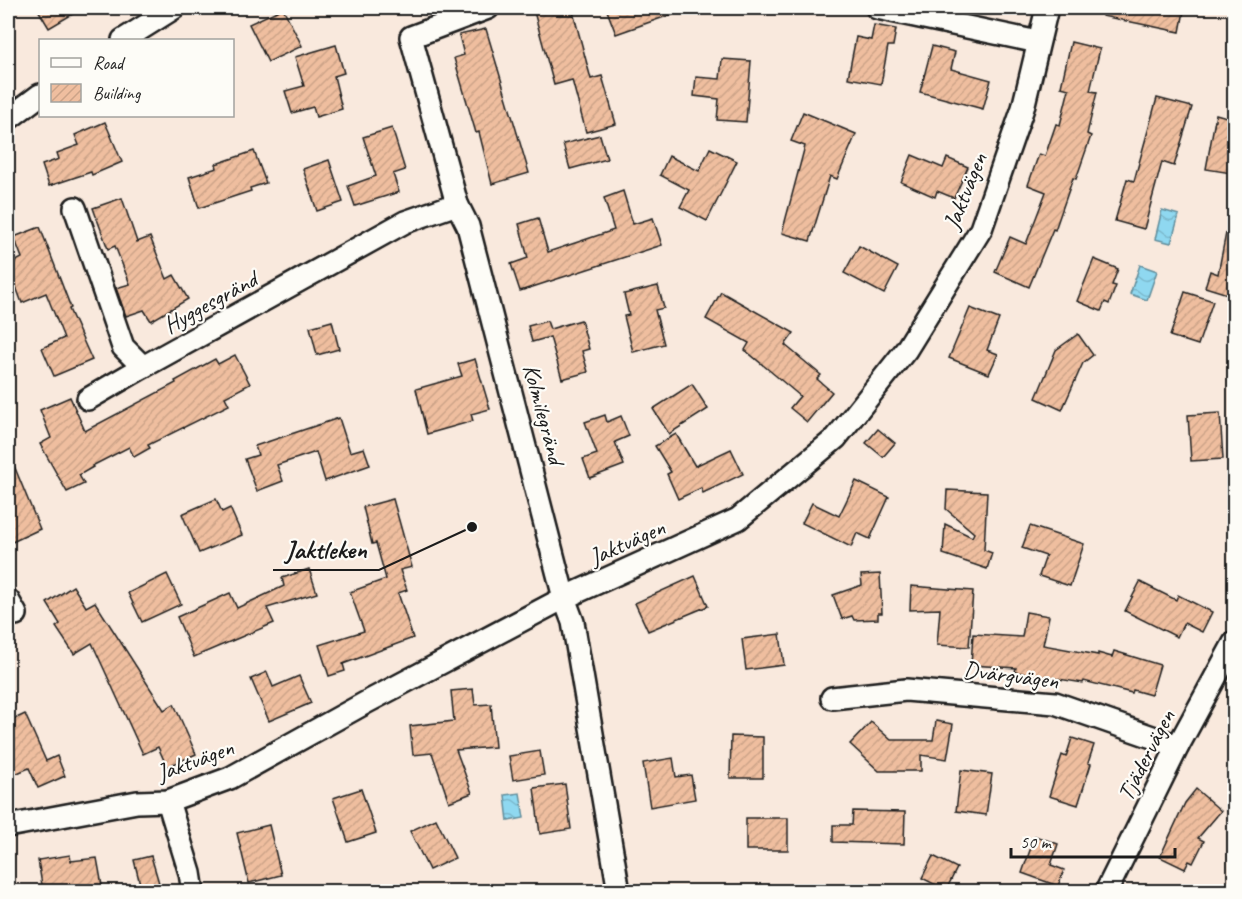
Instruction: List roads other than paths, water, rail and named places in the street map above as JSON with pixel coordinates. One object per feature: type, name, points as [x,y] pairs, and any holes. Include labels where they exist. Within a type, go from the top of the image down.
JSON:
[{"type":"street","points":[[125,39],[174,8]]},
{"type":"street","name":"Kolmilegränd","points":[[488,8],[411,37],[457,204],[468,226],[564,598],[573,622],[619,891]]},
{"type":"street","points":[[877,8],[1038,42]]},
{"type":"street","name":"Jaktvägen","points":[[8,825],[137,802],[168,801],[230,778],[564,598],[738,519],[836,438],[906,350],[981,229],[1023,108],[1047,8]]},
{"type":"street","points":[[8,119],[39,96]]},
{"type":"street","name":"Hyggesgränd","points":[[88,399],[405,222],[457,204]]},
{"type":"street","points":[[75,208],[123,347],[143,367]]},
{"type":"street","name":"Tjädervägen","points":[[1106,891],[1178,746],[1234,643]]},
{"type":"street","name":"Dvärgvägen","points":[[832,698],[906,690],[1054,704],[1178,746]]},
{"type":"street","points":[[168,801],[190,873],[193,891]]},
{"type":"water","points":[[1162,210],[1179,215],[1171,243],[1155,239]]},
{"type":"water","points":[[1140,265],[1157,271],[1147,300],[1130,294]]},
{"type":"water","points":[[520,793],[524,818],[508,821],[505,795]]},
{"type":"place","name":"Jaktleken","points":[[472,527]]}]
